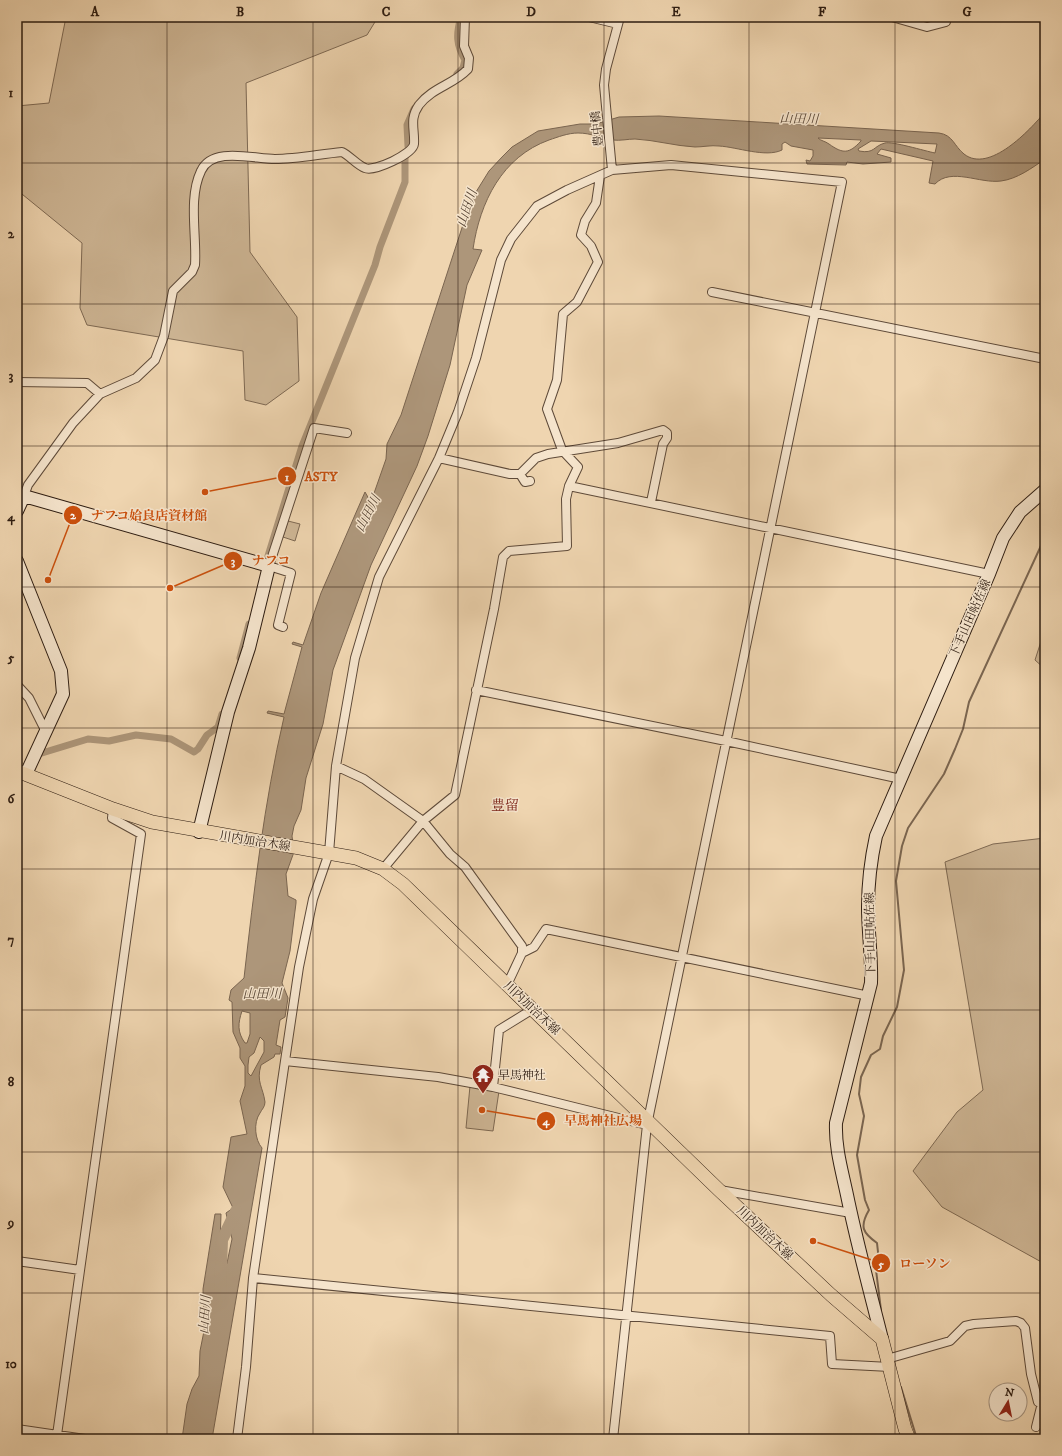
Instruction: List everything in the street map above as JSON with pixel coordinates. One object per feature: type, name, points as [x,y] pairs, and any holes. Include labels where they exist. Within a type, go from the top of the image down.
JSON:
[{"type":"main road","name":"下手山田帖佐線","points":[[882,1339],[851,1213],[836,1144],[836,1123],[869,996],[872,964],[868,907],[872,855],[876,836],[989,574],[1003,538],[1020,512],[1045,490]]},
{"type":"main road","points":[[17,511],[24,496],[269,566],[249,648],[228,712],[199,832]]},
{"type":"main road","points":[[17,561],[56,658],[63,684],[63,694],[46,732],[22,773]]},
{"type":"main road","name":"川内加治木線","points":[[22,773],[113,809],[152,822],[199,832],[356,858],[383,869],[403,884],[533,1009],[647,1122],[719,1190],[831,1295],[882,1339]]},
{"type":"main road","points":[[882,1339],[905,1429],[909,1439]]},
{"type":"street","points":[[24,496],[28,485],[73,423],[100,394],[136,378],[147,370],[160,350],[173,291],[192,272],[195,265],[194,221],[197,184],[200,171],[205,164],[212,159],[226,156],[275,159],[342,152],[365,168],[375,168],[408,153],[413,148],[414,144],[412,124],[413,115],[419,106],[431,92],[455,80],[468,69],[469,58],[464,46],[465,17]]},
{"type":"street","points":[[589,17],[619,21]]},
{"type":"street","points":[[892,17],[927,27],[946,22],[947,17]]},
{"type":"street","name":"豊中橋","points":[[612,168],[605,90],[606,69],[619,21]]},
{"type":"street","points":[[238,1439],[246,1367],[252,1278],[299,967],[313,899],[328,853],[336,766],[354,658],[379,577],[439,458],[458,412],[476,358],[501,260],[511,239],[537,206],[567,190],[600,176],[612,168],[671,165],[842,182],[647,1122],[613,1439]]},
{"type":"street","points":[[383,869],[423,821],[455,795],[494,609],[503,557],[509,552],[568,546],[566,499],[569,486],[578,467],[562,450],[547,409],[557,380],[563,314],[577,302],[598,262],[591,246],[581,235],[585,221],[596,203],[600,176]]},
{"type":"street","points":[[712,292],[1045,359]]},
{"type":"street","points":[[17,382],[87,383],[100,394]]},
{"type":"street","points":[[283,627],[278,625],[291,573],[269,566],[314,428],[347,433]]},
{"type":"street","points":[[439,458],[510,474],[520,474],[536,458],[562,450],[618,443],[663,430],[667,433],[667,438],[663,444],[651,502]]},
{"type":"street","points":[[520,474],[525,482],[530,482]]},
{"type":"street","points":[[569,486],[989,574]]},
{"type":"street","points":[[17,685],[29,698],[46,732]]},
{"type":"street","points":[[476,690],[726,741],[901,779]]},
{"type":"street","points":[[336,766],[364,779],[423,821],[450,854],[465,868],[519,939],[522,952],[507,985]]},
{"type":"street","points":[[57,1435],[141,834],[112,818],[113,809]]},
{"type":"street","points":[[522,952],[534,947],[546,929],[869,996]]},
{"type":"street","points":[[492,1087],[499,1030],[533,1009]]},
{"type":"street","points":[[285,1061],[438,1077],[492,1087],[647,1122]]},
{"type":"street","points":[[719,1190],[851,1213]]},
{"type":"street","points":[[17,1261],[80,1270]]},
{"type":"street","points":[[252,1278],[830,1336],[832,1364],[888,1363],[950,1341],[965,1326],[1016,1321],[1021,1323],[1025,1328],[1031,1374],[1038,1402],[1043,1404],[1036,1427]]},
{"type":"street","points":[[17,1429],[85,1439]]},
{"type":"shaded area","points":[[66,17],[378,17],[367,35],[246,83],[250,252],[297,317],[299,381],[266,405],[245,400],[243,351],[87,325],[80,308],[82,243],[17,190],[17,106],[49,103]]},
{"type":"shaded area","points":[[288,521],[300,524],[295,541],[283,537]]},
{"type":"shaded area","points":[[1045,629],[1045,669],[1035,660]]},
{"type":"shaded area","points":[[1045,838],[1045,1264],[942,1207],[913,1171],[957,1112],[983,1090],[945,862],[993,844]]},
{"type":"shaded area","points":[[470,1086],[499,1091],[493,1131],[466,1128]]},
{"type":"water","name":"山田川","points":[[1045,112],[1045,159],[1019,176],[1001,181],[957,176],[942,179],[935,184],[929,183],[933,161],[881,149],[877,154],[891,158],[891,162],[863,164],[847,162],[846,165],[807,164],[806,160],[810,161],[813,156],[813,150],[791,146],[785,142],[782,144],[782,150],[760,153],[716,146],[695,147],[635,139],[613,140],[578,133],[559,136],[533,148],[518,158],[496,183],[481,215],[476,232],[473,249],[482,250],[467,285],[450,365],[428,436],[417,466],[371,565],[333,670],[323,724],[306,778],[301,810],[294,826],[292,836],[294,852],[286,874],[288,896],[296,900],[296,903],[290,951],[282,983],[288,998],[285,1017],[280,1020],[276,1045],[281,1047],[280,1054],[275,1054],[274,1057],[261,1065],[259,1076],[265,1102],[256,1122],[256,1136],[262,1148],[212,1439],[182,1439],[187,1404],[192,1389],[199,1376],[200,1351],[204,1331],[203,1289],[215,1214],[221,1214],[219,1274],[221,1279],[227,1263],[232,1239],[226,1213],[233,1208],[223,1187],[231,1137],[247,1134],[240,1101],[245,1086],[245,1066],[240,1058],[240,1048],[233,1032],[232,1002],[229,1000],[231,990],[244,978],[265,814],[284,717],[267,713],[268,711],[284,714],[302,647],[292,644],[293,642],[303,645],[321,593],[365,492],[369,499],[372,499],[386,459],[387,444],[401,415],[471,200],[489,171],[512,147],[538,131],[580,124],[596,124],[619,117],[659,116],[939,133],[950,138],[964,154],[974,159],[985,158],[997,154],[1008,147],[1030,129]],"holes":[[[818,138],[861,141],[853,148],[842,151]],[[871,141],[937,144],[935,153],[889,143],[881,144],[871,151],[864,152],[859,151],[858,149]],[[242,1011],[250,1013],[250,1034],[247,1043],[245,1043],[242,1039],[239,1031]],[[260,1037],[264,1041],[264,1052],[251,1076],[248,1073],[249,1057],[254,1053]]]},
{"type":"waterway","points":[[457,74],[463,68],[465,60],[458,44],[458,29],[461,17]]},
{"type":"waterway","points":[[408,146],[407,125],[414,109]]},
{"type":"waterway","points":[[268,556],[302,446],[375,265],[380,247],[405,182],[405,158]]},
{"type":"waterway","points":[[881,1310],[876,1270],[878,1252],[877,1243],[868,1236],[863,1225],[869,1210],[865,1200],[857,1155],[864,1116],[859,1094],[861,1077],[871,1055],[880,1049],[883,1036],[897,1007],[904,970],[896,881],[902,846],[908,828],[944,774],[963,729],[969,702],[1045,537]]},
{"type":"waterway","points":[[240,658],[249,624]]},
{"type":"waterway","points":[[42,753],[88,739],[109,741],[136,735],[171,739],[194,752],[198,749],[207,735],[218,727],[222,714]]},
{"type":"waterway","name":"山田川","points":[[220,1296],[222,1240],[236,1211]]},
{"type":"waterway","points":[[901,1387],[917,1439]]},
{"type":"place","name":"ASTY","points":[[205,492]]},
{"type":"place","name":"ナフコ姶良店資材館","points":[[48,580]]},
{"type":"place","name":"ナフコ","points":[[170,588]]},
{"type":"place","name":"早馬神社","points":[[483,1094]]},
{"type":"place","name":"早馬神社広場","points":[[482,1110]]},
{"type":"place","name":"ローソン","points":[[813,1241]]},
{"type":"district","name":"豊留","points":[[505,805]]}]
